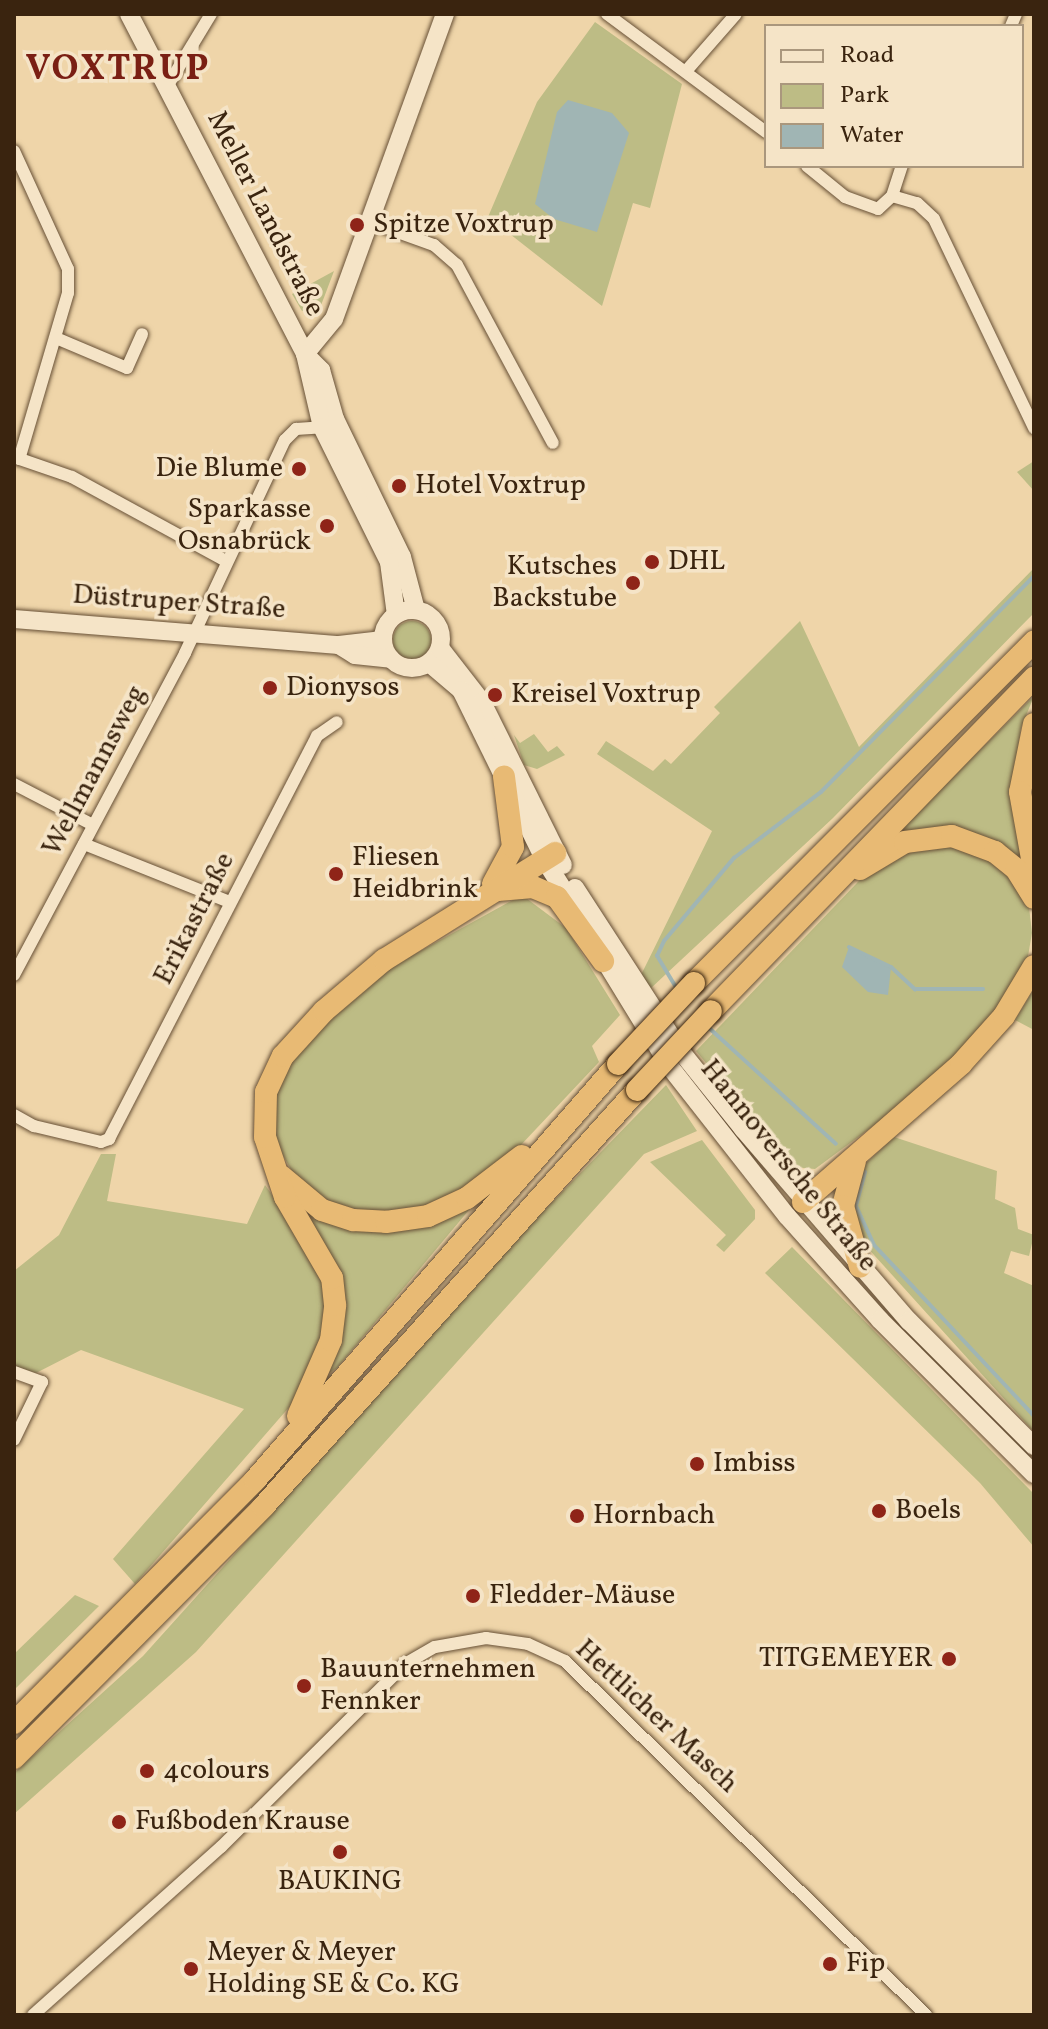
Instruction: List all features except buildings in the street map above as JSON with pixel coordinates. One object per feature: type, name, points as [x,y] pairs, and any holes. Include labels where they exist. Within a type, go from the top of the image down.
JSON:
[{"type":"highway","points":[[14,1723],[140,1601],[255,1480],[618,1064],[694,983],[1034,642]]},
{"type":"highway","points":[[14,1758],[157,1618],[637,1090],[1034,678]]},
{"type":"highway","points":[[1034,724],[1020,792],[1034,870]]},
{"type":"highway","points":[[481,896],[503,873],[513,847],[504,777]]},
{"type":"highway","points":[[820,897],[905,842],[952,836],[995,852],[1016,869],[1034,898]]},
{"type":"highway","points":[[255,1480],[318,1380],[331,1340],[335,1305],[332,1278],[272,1166],[265,1137],[266,1092],[283,1056],[324,1011],[384,960],[481,896],[550,856]]},
{"type":"highway","points":[[481,896],[518,886],[545,890],[566,908],[603,961]]},
{"type":"highway","points":[[795,1209],[985,1038],[1034,966]]},
{"type":"highway","points":[[272,1166],[322,1210],[343,1217],[386,1222],[428,1216],[494,1180],[587,1101]]},
{"type":"highway","points":[[857,1156],[843,1206],[860,1267]]},
{"type":"main road","name":"Meller Landstraße","points":[[129,14],[305,354],[322,427],[389,562],[396,615]]},
{"type":"main road","points":[[305,354],[334,319],[445,14]]},
{"type":"main road","name":"Meller Landstraße","points":[[305,354],[321,370],[335,419],[402,557],[416,610]]},
{"type":"main road","points":[[434,655],[405,667],[391,659],[383,640],[396,615],[416,610],[436,623],[434,655],[461,690],[504,777],[550,856]]},
{"type":"main road","name":"Düstruper Straße","points":[[14,619],[193,630],[339,645],[383,640]]},
{"type":"main road","name":"Düstruper Straße","points":[[339,645],[355,655],[391,659]]},
{"type":"main road","points":[[434,655],[482,702],[550,856]]},
{"type":"main road","name":"Hannoversche Straße","points":[[550,856],[603,961],[670,1067],[795,1209],[860,1267],[1034,1446]]},
{"type":"main road","name":"Hannoversche Straße","points":[[550,856],[683,1054],[880,1320],[1034,1474]]},
{"type":"street","points":[[168,85],[211,14]]},
{"type":"street","points":[[607,14],[687,70],[764,130]]},
{"type":"street","points":[[687,70],[736,14]]},
{"type":"street","points":[[14,151],[68,269],[68,293],[56,338],[16,458],[72,477],[224,560]]},
{"type":"street","points":[[809,168],[845,197],[878,209],[892,196],[901,168]]},
{"type":"street","points":[[892,196],[917,203],[934,219],[1034,428]]},
{"type":"street","points":[[370,222],[434,245],[457,265],[553,443]]},
{"type":"street","points":[[56,338],[127,368],[142,334]]},
{"type":"street","name":"Wellmannsweg","points":[[14,975],[193,630],[224,560],[285,440],[296,429],[322,427]]},
{"type":"street","name":"Erikastraße","points":[[14,1115],[34,1126],[101,1142],[109,1139],[317,736],[337,722]]},
{"type":"street","points":[[14,784],[93,825]]},
{"type":"street","points":[[84,844],[230,902]]},
{"type":"street","points":[[14,1372],[42,1382],[14,1440]]},
{"type":"street","name":"Hettlicher Masch","points":[[33,2015],[221,1847],[405,1664],[435,1647],[486,1638],[528,1644],[565,1661],[926,2015]]},
{"type":"green space","points":[[595,22],[682,84],[650,208],[633,203],[602,306],[488,217],[537,102]]},
{"type":"green space","points":[[334,271],[320,308],[302,311],[292,294]]},
{"type":"green space","points":[[1034,461],[1034,491],[1017,472]]},
{"type":"green space","points":[[1034,568],[1034,613],[833,818],[650,989],[641,975],[712,831],[597,754],[606,741],[653,771],[665,759],[671,764],[720,713],[714,707],[800,621],[859,747]]},
{"type":"green space","points":[[412,621],[425,627],[431,640],[425,653],[412,659],[399,653],[393,640],[399,627]]},
{"type":"green space","points":[[1034,696],[1021,728],[1014,782],[1029,877],[995,844],[889,841]]},
{"type":"green space","points":[[534,734],[548,752],[557,746],[565,755],[537,769],[524,765],[514,735],[520,743]]},
{"type":"green space","points":[[935,841],[1004,864],[1029,907],[1032,933],[1027,962],[997,1014],[911,1098],[815,1169],[793,1167],[696,1051],[879,860]]},
{"type":"green space","points":[[522,895],[566,928],[620,1015],[592,1046],[599,1062],[504,1163],[469,1188],[426,1209],[355,1216],[301,1187],[273,1138],[277,1086],[307,1039],[393,966]]},
{"type":"green space","points":[[1034,989],[1034,1030],[1015,1020]]},
{"type":"green space","points":[[666,1085],[697,1131],[644,1154],[196,1652],[14,1814],[14,1773],[143,1656],[531,1224]]},
{"type":"green space","points":[[894,1137],[997,1171],[995,1199],[1015,1208],[1018,1229],[1034,1235],[1029,1256],[1011,1251],[1004,1273],[1034,1286],[1034,1432],[856,1235],[849,1201],[863,1166]]},
{"type":"green space","points":[[702,1140],[755,1210],[755,1219],[724,1252],[716,1245],[726,1235],[650,1162]]},
{"type":"green space","points":[[101,1154],[116,1154],[107,1201],[247,1224],[265,1185],[312,1250],[327,1302],[322,1339],[298,1397],[135,1584],[113,1559],[244,1409],[81,1350],[36,1373],[14,1366],[14,1271],[59,1235]]},
{"type":"green space","points":[[494,1180],[337,1368],[318,1380],[335,1305],[295,1190],[386,1222]]},
{"type":"green space","points":[[792,1247],[1034,1494],[1034,1547],[980,1483],[765,1273]]},
{"type":"green space","points":[[75,1595],[99,1606],[14,1690],[14,1654]]},
{"type":"water","points":[[568,100],[612,113],[629,133],[597,232],[554,219],[535,204],[557,112]]},
{"type":"water","points":[[849,947],[891,967],[888,995],[868,992],[842,967]]},
{"type":"waterway","points":[[677,989],[657,956],[664,941],[734,858],[821,792],[1034,576]]},
{"type":"waterway","points":[[849,947],[891,967],[915,989],[983,989]]},
{"type":"waterway","points":[[708,1027],[836,1144]]},
{"type":"waterway","points":[[865,1172],[856,1206],[874,1245],[1034,1416]]},
{"type":"place","name":"Spitze Voxtrup","points":[[357,225]]},
{"type":"place","name":"Die Blume","points":[[299,469]]},
{"type":"place","name":"Hotel Voxtrup","points":[[399,486]]},
{"type":"place","name":"Sparkasse Osnabrück","points":[[327,526]]},
{"type":"place","name":"DHL","points":[[652,562]]},
{"type":"place","name":"Kutsches Backstube","points":[[633,583]]},
{"type":"place","name":"Dionysos","points":[[270,688]]},
{"type":"place","name":"Kreisel Voxtrup","points":[[495,695]]},
{"type":"place","name":"Fliesen Heidbrink","points":[[336,874]]},
{"type":"place","name":"Imbiss","points":[[697,1464]]},
{"type":"place","name":"Boels","points":[[879,1511]]},
{"type":"place","name":"Hornbach","points":[[577,1516]]},
{"type":"place","name":"Fledder-Mäuse","points":[[473,1596]]},
{"type":"place","name":"TITGEMEYER","points":[[949,1659]]},
{"type":"place","name":"Bauunternehmen Fennker","points":[[304,1686]]},
{"type":"place","name":"4colours","points":[[147,1771]]},
{"type":"place","name":"Fußboden Krause","points":[[119,1822]]},
{"type":"place","name":"BAUKING","points":[[340,1852]]},
{"type":"place","name":"Fip","points":[[830,1964]]},
{"type":"place","name":"Meyer & Meyer Holding SE & Co. KG","points":[[191,1969]]},
{"type":"district","name":"VOXTRUP","points":[[118,71]]}]
